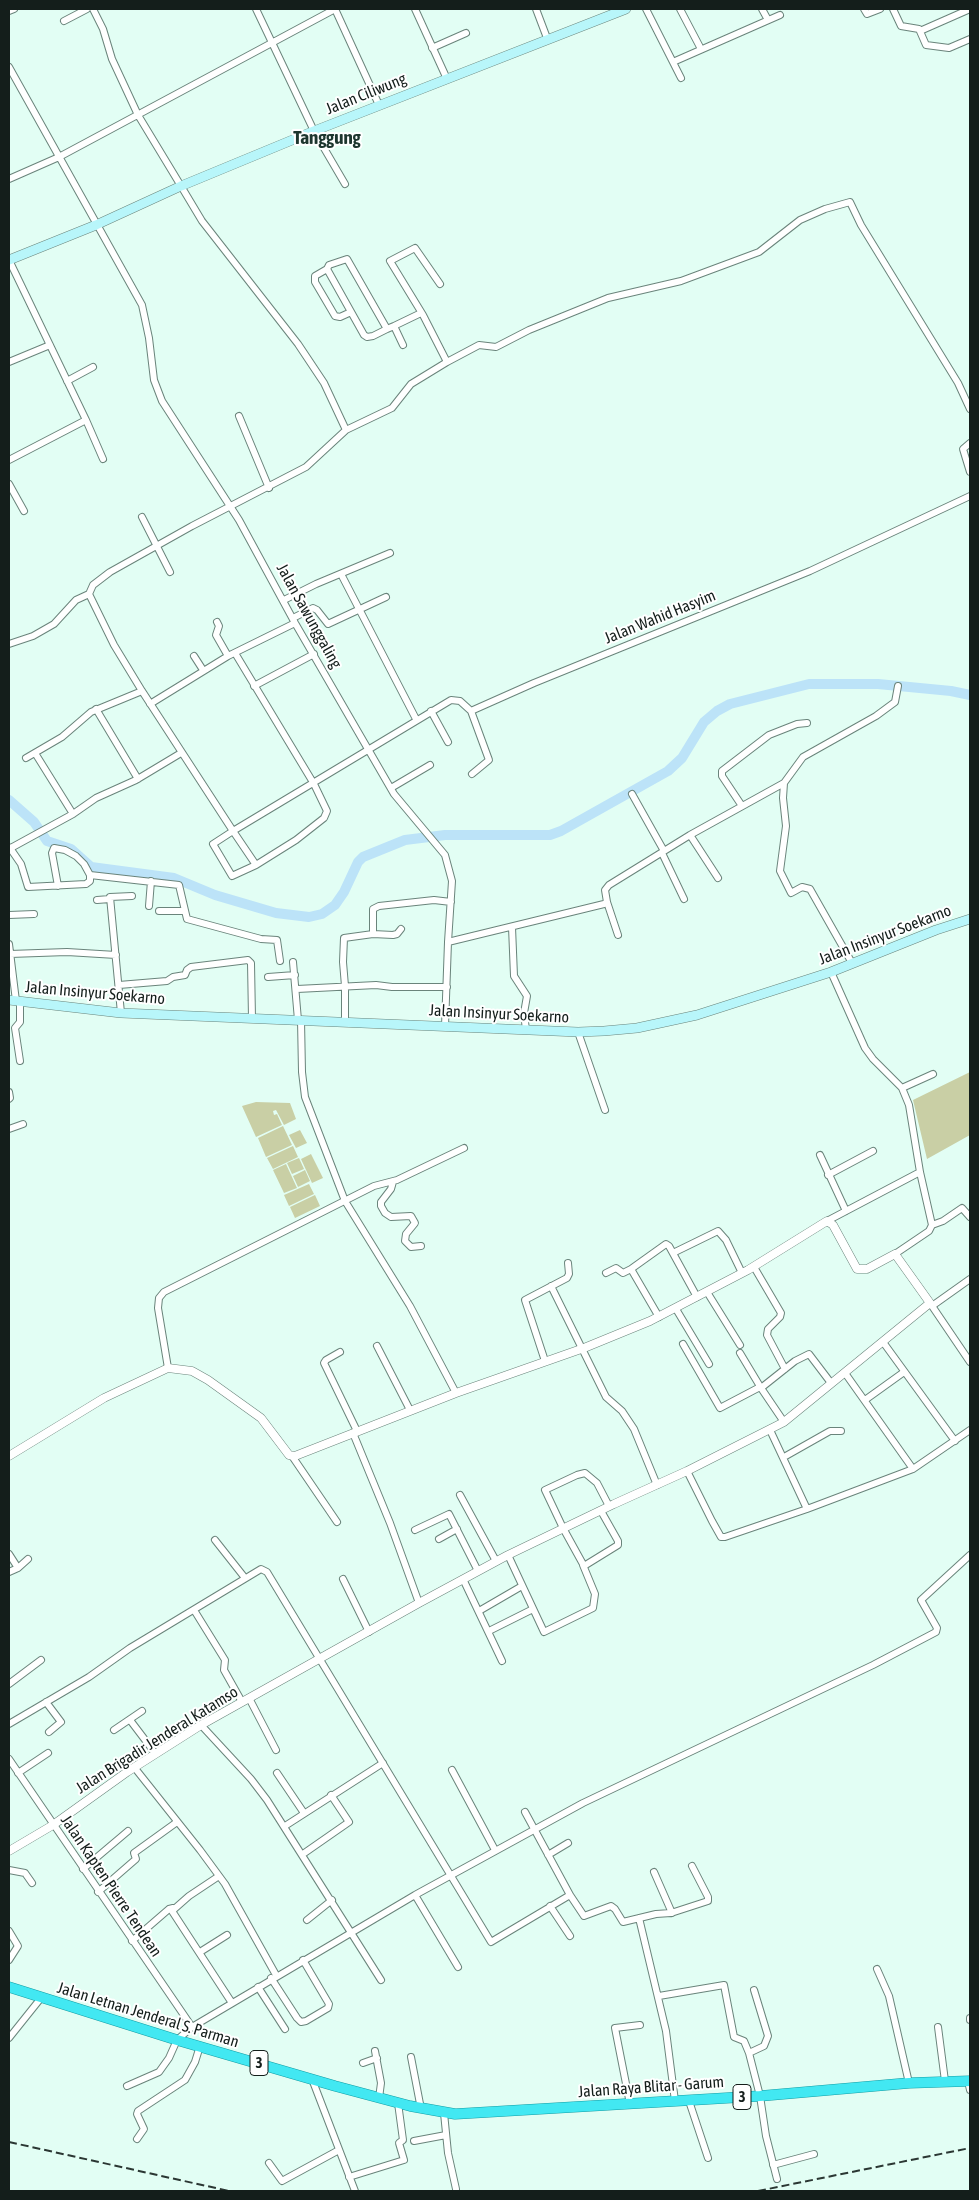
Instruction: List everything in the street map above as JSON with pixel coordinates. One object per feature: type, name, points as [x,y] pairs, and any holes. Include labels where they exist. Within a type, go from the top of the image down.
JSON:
[{"type":"highway","name":"Jalan Letnan Jenderal S. Parman","points":[[9,1987],[177,2040],[421,2109],[444,2113],[469,2114],[514,2111]]},
{"type":"highway","name":"Jalan Raya Blitar - Garum","points":[[514,2111],[760,2096],[909,2083],[945,2081],[970,2084]]},
{"type":"main road","name":"Jalan Ciliwung","points":[[9,260],[96,225],[181,186],[314,131],[547,38],[626,9]]},
{"type":"main road","name":"Jalan Insinyur Soekarno","points":[[15,1001],[121,1013],[346,1023],[578,1032],[637,1028],[698,1014],[831,972],[936,930],[970,919]]},
{"type":"street","points":[[9,11],[14,9]]},
{"type":"street","points":[[64,21],[87,9]]},
{"type":"street","points":[[93,9],[106,35],[112,59],[138,115],[202,221],[298,344],[324,383],[346,430]]},
{"type":"street","points":[[256,9],[314,131],[345,184]]},
{"type":"street","points":[[9,179],[60,157],[335,9],[379,105]]},
{"type":"street","points":[[415,9],[447,78]]},
{"type":"street","points":[[536,9],[547,38]]},
{"type":"street","points":[[646,9],[681,78]]},
{"type":"street","points":[[680,9],[701,49]]},
{"type":"street","points":[[762,9],[768,20]]},
{"type":"street","points":[[864,9],[867,14],[880,9]]},
{"type":"street","points":[[893,9],[901,26],[916,28],[926,45],[945,49],[970,39]]},
{"type":"street","points":[[920,32],[970,9]]},
{"type":"street","points":[[673,62],[780,15]]},
{"type":"street","points":[[432,48],[466,33]]},
{"type":"street","name":"Jalan Sawunggaling","points":[[9,67],[143,310],[154,380],[167,409],[254,546],[294,620],[391,788],[404,808],[438,844],[445,855],[450,867],[452,881],[446,1026]]},
{"type":"street","points":[[9,644],[49,627],[76,600],[89,594],[93,585],[110,572],[156,546],[269,488],[310,464],[346,430],[392,408],[411,384],[447,362],[479,346],[496,347],[529,330],[608,298],[681,281],[759,252],[800,220],[825,209],[850,202],[861,225],[958,383],[970,409]]},
{"type":"street","points":[[440,284],[413,247],[390,260],[422,313],[447,362]]},
{"type":"street","points":[[351,312],[338,318],[331,310],[315,282],[315,276],[330,265],[347,259],[403,345]]},
{"type":"street","points":[[9,260],[68,381],[102,459]]},
{"type":"street","points":[[327,269],[364,335],[367,337],[422,313]]},
{"type":"street","points":[[9,362],[50,344]]},
{"type":"street","points":[[68,381],[93,367]]},
{"type":"street","points":[[238,416],[269,488]]},
{"type":"street","points":[[9,460],[86,420]]},
{"type":"street","points":[[970,443],[963,449],[970,472]]},
{"type":"street","points":[[9,484],[24,511]]},
{"type":"street","name":"Jalan Wahid Hasyim","points":[[471,711],[534,683],[810,571],[970,496]]},
{"type":"street","points":[[142,517],[170,572]]},
{"type":"street","points":[[284,600],[390,553]]},
{"type":"street","points":[[341,574],[416,719]]},
{"type":"street","points":[[89,594],[114,645],[150,704],[256,865]]},
{"type":"street","points":[[150,704],[203,670],[313,608],[317,610],[328,624],[386,597]]},
{"type":"street","points":[[217,622],[219,626],[216,636],[228,656]]},
{"type":"street","points":[[235,652],[314,784],[327,811],[324,818],[296,840],[256,865],[236,876],[232,876],[213,844],[314,784],[431,710],[456,699],[471,711],[473,722],[489,760],[472,774]]},
{"type":"street","points":[[254,686],[314,654]]},
{"type":"street","points":[[194,656],[203,670]]},
{"type":"street","points":[[618,935],[607,902],[605,890],[609,885],[690,835],[784,783],[803,757],[876,716],[895,702],[898,686]]},
{"type":"street","points":[[26,758],[70,732],[84,717],[96,709],[142,691]]},
{"type":"street","points":[[96,709],[138,779]]},
{"type":"street","points":[[431,710],[448,742]]},
{"type":"street","points":[[742,806],[722,776],[722,770],[769,735],[797,724],[807,723]]},
{"type":"street","points":[[35,753],[73,814]]},
{"type":"street","points":[[58,886],[52,853],[54,848],[65,850],[76,856],[90,875],[91,880],[88,884],[58,886],[28,887],[21,864],[9,848],[73,814],[96,798],[138,779],[181,753]]},
{"type":"street","points":[[391,788],[430,765]]},
{"type":"street","points":[[784,783],[786,826],[780,871],[791,893],[802,888],[810,888],[852,963]]},
{"type":"street","points":[[632,794],[663,852],[684,899]]},
{"type":"street","points":[[690,835],[718,878]]},
{"type":"street","points":[[90,875],[180,885],[188,919],[261,939],[277,940],[280,961]]},
{"type":"street","points":[[149,906],[151,881]]},
{"type":"street","points":[[97,900],[110,899],[110,896],[132,896]]},
{"type":"street","points":[[110,899],[121,1013]]},
{"type":"street","points":[[373,934],[373,909],[379,906],[434,900],[451,902]]},
{"type":"street","points":[[448,942],[575,913],[607,902]]},
{"type":"street","points":[[159,911],[185,911]]},
{"type":"street","points":[[9,915],[34,914]]},
{"type":"street","points":[[512,927],[514,976],[527,996],[524,1013],[526,1030]]},
{"type":"street","points":[[346,1023],[343,940],[346,937],[373,934],[393,935],[397,934],[401,929]]},
{"type":"street","points":[[9,944],[15,1001],[20,1022],[15,1028],[20,1061]]},
{"type":"street","points":[[10,954],[67,952],[116,955]]},
{"type":"street","points":[[119,985],[167,981],[173,977],[185,975],[191,967],[248,960],[251,963],[252,1018]]},
{"type":"street","points":[[293,962],[300,1020],[305,1097],[345,1201],[410,1306],[456,1393]]},
{"type":"street","points":[[831,972],[865,1048],[873,1059],[902,1088],[909,1106],[920,1172],[932,1225]]},
{"type":"street","points":[[268,977],[295,975]]},
{"type":"street","points":[[297,989],[376,984],[392,987],[447,987]]},
{"type":"street","points":[[578,1032],[605,1110]]},
{"type":"street","points":[[902,1088],[933,1074]]},
{"type":"street","points":[[9,1092],[9,1099]]},
{"type":"street","points":[[9,1129],[23,1124]]},
{"type":"street","points":[[168,1368],[158,1314],[159,1298],[164,1292],[374,1186],[393,1182],[464,1148]]},
{"type":"street","points":[[828,1175],[873,1151]]},
{"type":"street","points":[[820,1154],[846,1211]]},
{"type":"street","points":[[292,1456],[410,1410],[584,1348],[676,1309],[742,1274],[827,1221],[920,1172]]},
{"type":"street","points":[[393,1182],[391,1189],[380,1206],[391,1217],[411,1216],[414,1223],[404,1237],[405,1242],[412,1247],[421,1246]]},
{"type":"street","points":[[827,1221],[833,1225],[857,1270],[867,1270],[929,1231],[932,1225],[962,1208],[970,1216]]},
{"type":"street","points":[[673,1253],[718,1231],[726,1240],[742,1274]]},
{"type":"street","points":[[606,1273],[616,1268],[623,1273],[666,1244],[669,1246],[697,1298]]},
{"type":"street","points":[[895,1254],[970,1362]]},
{"type":"street","points":[[545,1361],[525,1300],[568,1276],[568,1263]]},
{"type":"street","points":[[754,1267],[781,1313],[780,1317],[768,1329],[767,1336],[785,1369]]},
{"type":"street","points":[[631,1269],[658,1317]]},
{"type":"street","points":[[931,1304],[970,1279]]},
{"type":"street","points":[[551,1286],[584,1348],[606,1397],[622,1411],[634,1429],[657,1485]]},
{"type":"street","points":[[707,1292],[740,1344]]},
{"type":"street","name":"Jalan Brigadir Jenderal Katamso","points":[[9,1851],[53,1825],[134,1767],[201,1725],[496,1561],[609,1506],[687,1472],[784,1422],[931,1304]]},
{"type":"street","points":[[676,1309],[709,1364]]},
{"type":"street","points":[[883,1342],[955,1441]]},
{"type":"street","points":[[683,1344],[720,1408],[760,1388],[785,1369],[810,1354],[831,1383]]},
{"type":"street","points":[[377,1346],[410,1410]]},
{"type":"street","points":[[340,1352],[324,1363],[355,1432],[419,1604]]},
{"type":"street","points":[[740,1353],[760,1388],[784,1422]]},
{"type":"street","points":[[9,1456],[104,1398],[168,1368],[192,1371],[254,1412],[264,1421],[292,1456],[337,1522]]},
{"type":"street","points":[[865,1400],[904,1372]]},
{"type":"street","points":[[845,1373],[913,1469]]},
{"type":"street","points":[[770,1430],[784,1457],[806,1510]]},
{"type":"street","points":[[687,1472],[712,1521],[723,1537],[806,1510],[913,1469],[970,1430]]},
{"type":"street","points":[[784,1457],[830,1431],[842,1431]]},
{"type":"street","points":[[508,1555],[542,1628],[546,1632],[591,1610],[595,1605],[595,1594],[583,1565],[545,1492],[577,1475],[585,1473],[594,1479],[609,1506]]},
{"type":"street","points":[[460,1495],[496,1561]]},
{"type":"street","points":[[583,1565],[618,1545],[618,1541],[601,1511]]},
{"type":"street","points":[[415,1530],[450,1514],[478,1571]]},
{"type":"street","points":[[439,1539],[457,1529]]},
{"type":"street","points":[[215,1540],[245,1578]]},
{"type":"street","points":[[9,1554],[18,1568]]},
{"type":"street","points":[[127,2086],[159,2072],[169,2058],[177,2040],[192,2027],[352,1931],[452,1874],[583,1803],[903,1650],[936,1632],[937,1628],[921,1600],[970,1555]]},
{"type":"street","points":[[9,1572],[18,1568],[28,1559]]},
{"type":"street","points":[[10,1722],[89,1677],[130,1648],[258,1569],[265,1570],[321,1658],[491,1942],[570,1895]]},
{"type":"street","points":[[344,1578],[369,1632]]},
{"type":"street","points":[[463,1580],[502,1661]]},
{"type":"street","points":[[479,1611],[522,1586]]},
{"type":"street","points":[[489,1631],[533,1608]]},
{"type":"street","points":[[194,1610],[225,1660],[224,1670],[276,1750]]},
{"type":"street","points":[[9,1684],[41,1660]]},
{"type":"street","points":[[46,1702],[61,1722],[49,1732]]},
{"type":"street","points":[[114,1730],[142,1711]]},
{"type":"street","points":[[130,1720],[155,1754]]},
{"type":"street","points":[[201,1725],[251,1779],[285,1826],[381,1980]]},
{"type":"street","points":[[18,1773],[48,1752]]},
{"type":"street","name":"Jalan Kapten Pierre Tendean","points":[[9,1759],[98,1892],[192,2027]]},
{"type":"street","points":[[285,1826],[383,1763]]},
{"type":"street","points":[[134,1767],[219,1876],[236,1903],[297,2018],[303,2022],[328,2008],[329,2002],[303,1960]]},
{"type":"street","points":[[452,1770],[495,1850]]},
{"type":"street","points":[[277,1773],[304,1813]]},
{"type":"street","points":[[303,1854],[349,1822],[331,1795]]},
{"type":"street","points":[[525,1812],[583,1916],[611,1906],[615,1908],[623,1922],[672,1913],[708,1901],[708,1897],[692,1866]]},
{"type":"street","points":[[98,1892],[136,1859],[134,1853],[177,1822]]},
{"type":"street","points":[[83,1869],[128,1831]]},
{"type":"street","points":[[548,1855],[568,1843]]},
{"type":"street","points":[[9,1870],[25,1873],[32,1883]]},
{"type":"street","points":[[654,1872],[672,1913]]},
{"type":"street","points":[[132,1941],[169,1909],[219,1876]]},
{"type":"street","points":[[415,1895],[458,1967]]},
{"type":"street","points":[[307,1920],[332,1900]]},
{"type":"street","points":[[550,1906],[570,1936]]},
{"type":"street","points":[[173,1908],[173,1912],[232,2003]]},
{"type":"street","points":[[639,1918],[659,1996],[675,2101]]},
{"type":"street","points":[[9,1931],[18,1946],[9,1960]]},
{"type":"street","points":[[200,1952],[228,1935]]},
{"type":"street","points":[[877,1969],[889,1996],[909,2083]]},
{"type":"street","points":[[659,1996],[724,1985],[734,2037],[744,2041],[749,2053],[777,2179]]},
{"type":"street","points":[[258,1987],[285,2029]]},
{"type":"street","points":[[749,2053],[759,2050],[764,2046],[768,2036],[754,1990]]},
{"type":"street","points":[[9,2038],[41,1998]]},
{"type":"street","points":[[630,2104],[615,2028],[640,2024]]},
{"type":"street","points":[[938,2027],[945,2081]]},
{"type":"street","points":[[137,2140],[144,2129],[137,2114],[138,2110],[185,2080],[200,2046]]},
{"type":"street","points":[[363,2062],[376,2055],[381,2083],[379,2098]]},
{"type":"street","points":[[411,2057],[421,2109]]},
{"type":"street","points":[[312,2079],[355,2191]]},
{"type":"street","points":[[689,2101],[708,2158]]},
{"type":"street","points":[[349,2177],[404,2160],[399,2144],[403,2140],[398,2103]]},
{"type":"street","points":[[444,2113],[456,2189]]},
{"type":"street","points":[[414,2141],[446,2135]]},
{"type":"street","points":[[269,2163],[282,2181],[339,2150]]},
{"type":"street","points":[[773,2165],[814,2154]]},
{"type":"green space","points":[[970,1072],[970,1135],[927,1159],[913,1100]]},
{"type":"green space","points":[[256,1102],[290,1103],[296,1119],[284,1125],[276,1110],[273,1111],[274,1115],[277,1114],[282,1125],[256,1137],[242,1106]]},
{"type":"green space","points":[[283,1126],[292,1145],[266,1157],[258,1138]]},
{"type":"green space","points":[[300,1130],[307,1143],[296,1148],[289,1135]]},
{"type":"green space","points":[[293,1146],[298,1157],[273,1169],[267,1158]]},
{"type":"green space","points":[[311,1154],[323,1178],[312,1183],[301,1159]]},
{"type":"green space","points":[[299,1158],[304,1169],[292,1174],[287,1163]]},
{"type":"green space","points":[[286,1164],[297,1188],[284,1193],[273,1170]]},
{"type":"green space","points":[[305,1170],[310,1181],[298,1187],[293,1176]]},
{"type":"green space","points":[[309,1184],[314,1194],[289,1206],[284,1195]]},
{"type":"green space","points":[[315,1195],[320,1206],[295,1218],[290,1207]]},
{"type":"waterway","points":[[9,800],[34,822],[47,841],[71,849],[91,867],[174,878],[215,895],[276,913],[309,917],[322,914],[335,905],[344,892],[358,862],[363,857],[405,840],[445,835],[550,835],[561,831],[668,771],[682,758],[704,722],[717,711],[730,704],[809,684],[878,684],[951,691],[970,695]]},
{"type":"railway","points":[[9,2142],[229,2191]]},
{"type":"railway","points":[[758,2191],[970,2148]]},
{"type":"district","name":"Tanggung","points":[[327,138]]}]
